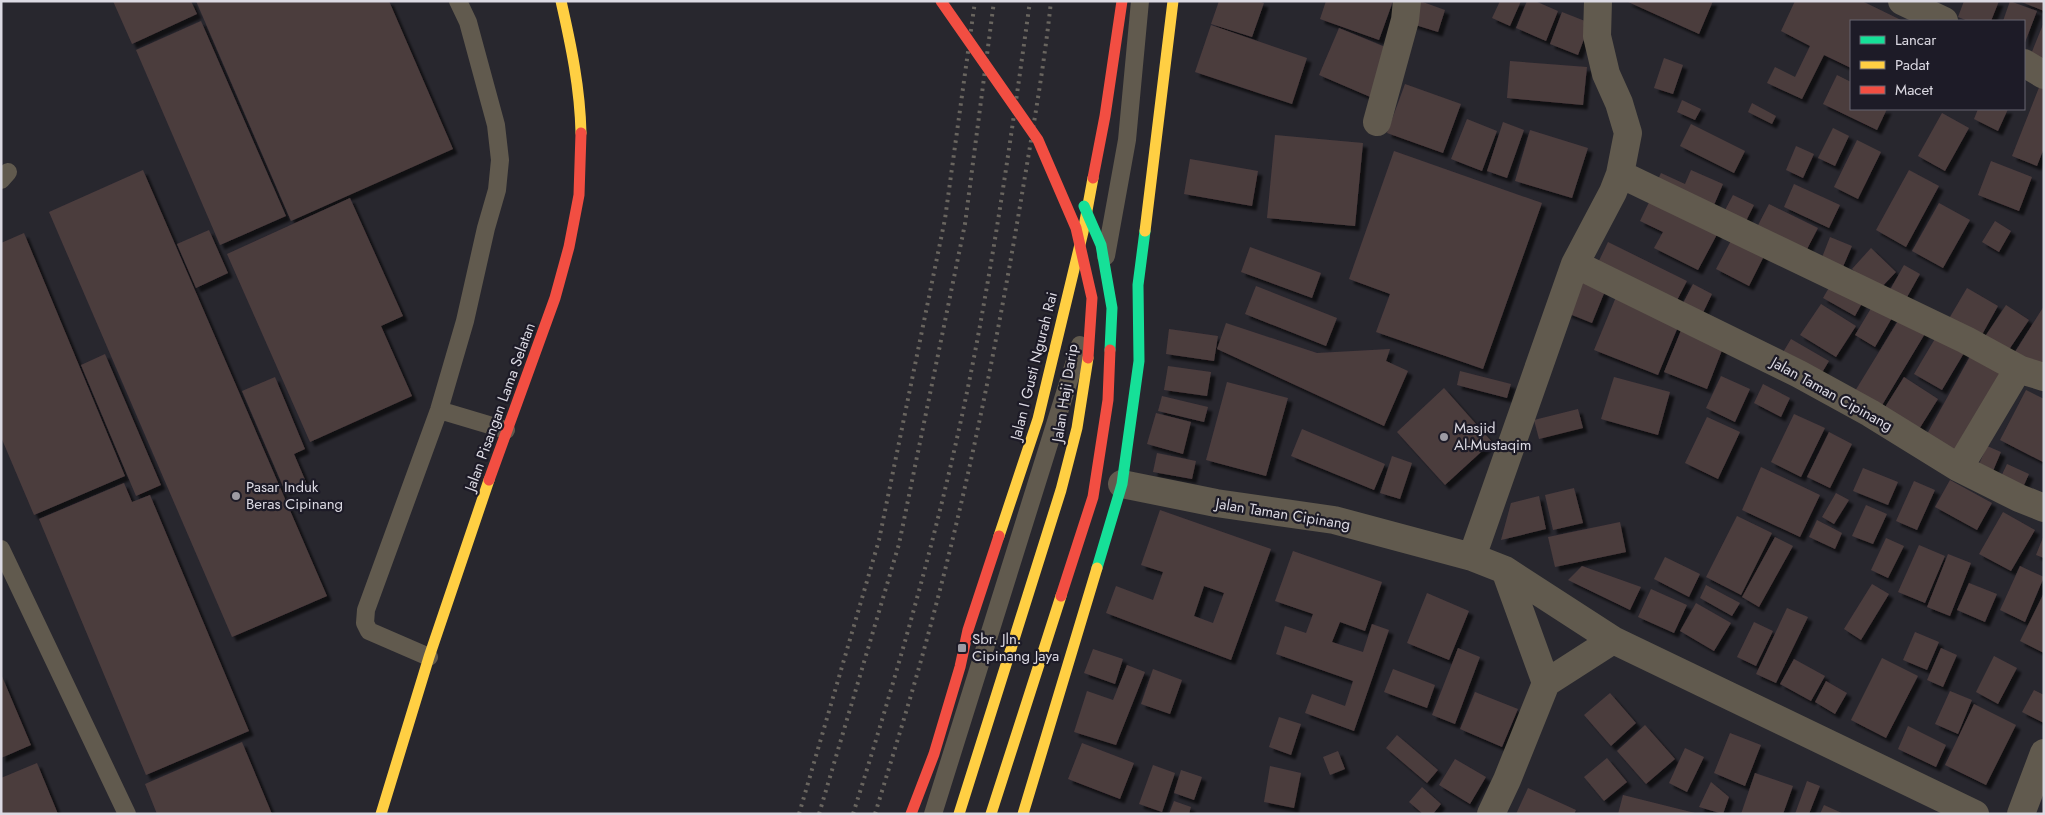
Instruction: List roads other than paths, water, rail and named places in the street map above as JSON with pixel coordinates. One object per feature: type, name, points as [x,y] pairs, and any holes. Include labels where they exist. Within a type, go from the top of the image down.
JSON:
[{"type":"main road","name":"Jalan Pisangan Lama Selatan","points":[[380,814],[429,657],[506,430],[555,298],[570,247],[579,195],[581,153],[580,109],[574,56],[561,1]]},
{"type":"main road","name":"Jalan Haji Darip","points":[[941,1],[1038,140],[1076,228],[1092,298],[1087,369],[1077,428],[1061,490],[959,814]]},
{"type":"main road","name":"Jalan I Gusti Ngurah Rai","points":[[911,814],[934,754],[960,667],[968,630],[1038,419],[1083,232],[1105,116],[1122,1]]},
{"type":"main road","points":[[1026,813],[1122,484],[1139,361],[1138,284],[1173,1]]},
{"type":"main road","points":[[991,814],[1093,497],[1108,400],[1112,308],[1101,245],[1079,194]]},
{"type":"street","points":[[1378,122],[1405,20],[1407,1]]},
{"type":"street","points":[[1472,557],[1575,264],[1613,192],[1620,174],[1628,133],[1619,103],[1606,74],[1597,36],[1598,1]]},
{"type":"street","points":[[1902,1],[1942,20]]},
{"type":"street","points":[[2025,64],[2044,75]]},
{"type":"street","points":[[1620,174],[2033,374]]},
{"type":"street","name":"Jalan Taman Cipinang","points":[[1575,264],[1799,374],[1959,468],[2044,508]]},
{"type":"street","points":[[1959,468],[2015,374],[2033,374]]},
{"type":"street","name":"Jalan Taman Cipinang","points":[[1122,484],[1216,503],[1334,520],[1472,557],[1505,570],[1613,640],[1975,814]]},
{"type":"street","points":[[1505,570],[1546,683]]},
{"type":"street","points":[[1490,814],[1507,780],[1546,683],[1613,640]]},
{"type":"street","points":[[2021,814],[2044,753]]},
{"type":"lane","points":[[429,657],[369,631],[365,622],[366,610],[439,410],[465,321],[486,228],[497,190],[500,160],[496,126],[468,22],[458,1]]},
{"type":"lane","points":[[933,814],[1061,410],[1105,261],[1127,140],[1140,1]]},
{"type":"lane","points":[[439,410],[506,430]]},
{"type":"lane","points":[[1,549],[127,814]]},
{"type":"railway","points":[[799,814],[879,540],[945,219],[975,1]]},
{"type":"railway","points":[[819,814],[899,544],[965,224],[994,1]]},
{"type":"railway","points":[[853,814],[910,624],[943,496],[972,368],[991,265],[1030,1]]},
{"type":"railway","points":[[875,814],[911,695],[948,560],[988,381],[1021,200],[1051,1]]},
{"type":"place","name":"Masjid Al-Mustaqim","points":[[1444,437]]},
{"type":"place","name":"Pasar Induk Beras Cipinang","points":[[236,496]]},
{"type":"place","name":"Sbr. Jln. Cipinang Jaya","points":[[962,648]]}]
